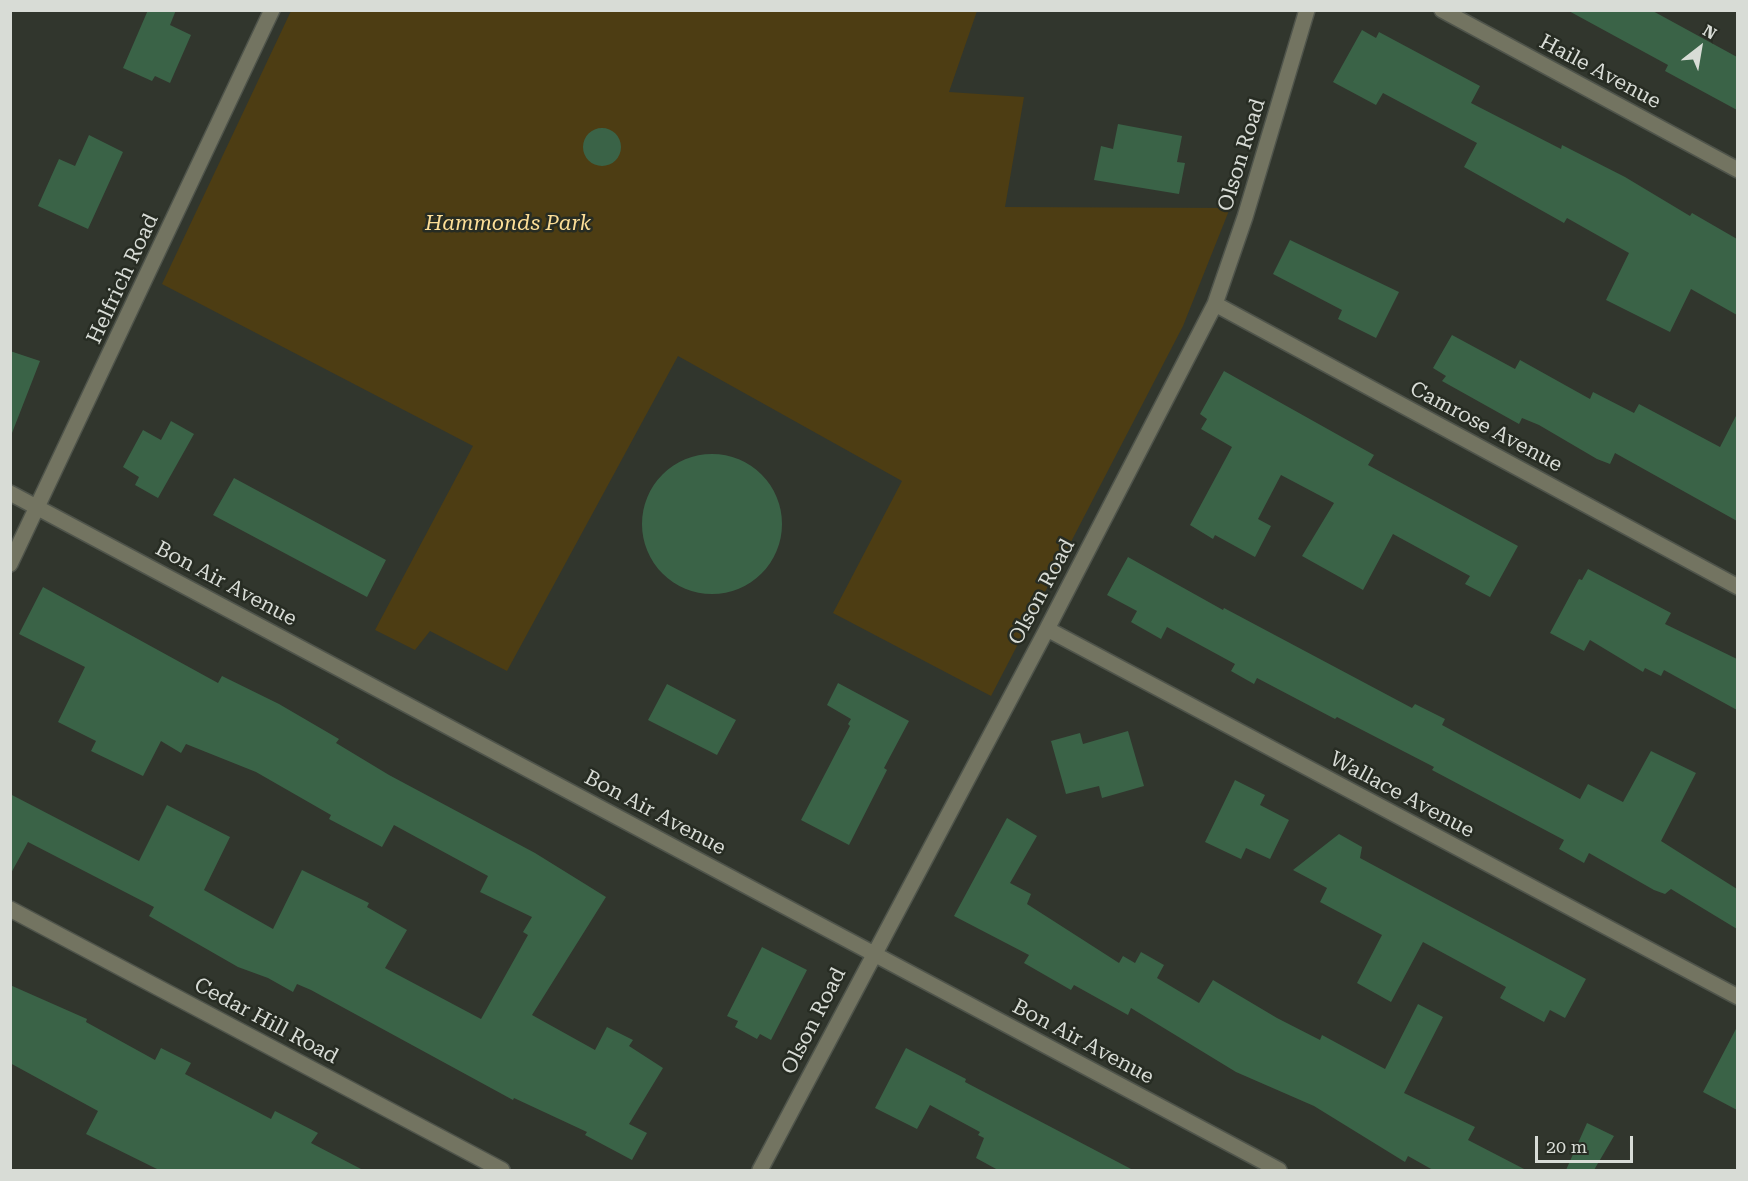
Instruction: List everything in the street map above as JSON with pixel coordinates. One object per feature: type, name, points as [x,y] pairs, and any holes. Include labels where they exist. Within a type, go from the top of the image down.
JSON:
[{"type":"street","name":"Helfrich Road","points":[[10,564],[272,10]]},
{"type":"street","name":"Olson Road","points":[[760,1170],[1047,629],[1215,304],[1245,217],[1307,10]]},
{"type":"street","name":"Haile Avenue","points":[[1442,10],[1737,170]]},
{"type":"street","name":"Camrose Avenue","points":[[1215,304],[1737,587]]},
{"type":"street","name":"Bon Air Avenue","points":[[10,493],[1279,1170]]},
{"type":"street","name":"Wallace Avenue","points":[[1047,629],[1737,997]]},
{"type":"street","name":"Cedar Hill Road","points":[[10,909],[502,1170]]},
{"type":"green space","name":"Hammonds Park","points":[[291,11],[977,11],[949,92],[1024,97],[1005,207],[1230,208],[1183,326],[991,696],[833,613],[902,481],[678,356],[507,671],[430,631],[415,650],[375,630],[473,446],[162,284]]},
{"type":"building","points":[[148,10],[176,10],[170,25],[191,35],[170,83],[155,76],[152,81],[123,68]]},
{"type":"building","points":[[1567,10],[1651,10],[1737,57],[1737,110],[1665,71],[1668,65]]},
{"type":"building","points":[[1362,30],[1376,38],[1379,32],[1480,86],[1471,103],[1561,149],[1562,145],[1625,177],[1690,216],[1692,213],[1737,239],[1737,315],[1691,289],[1670,332],[1606,300],[1629,253],[1567,218],[1564,223],[1464,167],[1477,143],[1383,93],[1376,105],[1333,82]]},
{"type":"building","points":[[1118,124],[1182,136],[1177,162],[1185,163],[1179,194],[1094,180],[1101,146],[1113,149]]},
{"type":"building","points":[[602,128],[616,133],[621,147],[616,161],[602,166],[588,161],[583,147],[588,133]]},
{"type":"building","points":[[89,135],[123,152],[88,229],[38,206],[59,159],[75,166]]},
{"type":"building","points":[[1290,240],[1399,292],[1376,338],[1338,319],[1342,310],[1273,274]]},
{"type":"building","points":[[1452,335],[1515,369],[1520,360],[1590,399],[1593,392],[1634,413],[1639,404],[1720,447],[1737,414],[1737,521],[1615,453],[1610,464],[1597,459],[1539,425],[1522,418],[1519,424],[1442,381],[1446,376],[1433,368]]},
{"type":"building","points":[[10,351],[40,361],[12,433],[10,432]]},
{"type":"building","points":[[1224,371],[1374,455],[1368,465],[1518,546],[1490,597],[1465,584],[1470,576],[1393,534],[1363,590],[1302,556],[1334,503],[1281,475],[1258,519],[1271,526],[1255,557],[1215,535],[1213,539],[1190,525],[1232,447],[1201,429],[1207,419],[1200,414]]},
{"type":"building","points":[[171,421],[194,434],[158,498],[135,485],[139,477],[123,467],[143,430],[161,440]]},
{"type":"building","points":[[712,454],[739,459],[761,475],[777,497],[782,524],[777,551],[761,573],[739,589],[712,594],[685,589],[663,573],[647,551],[642,524],[647,497],[663,475],[685,459]]},
{"type":"building","points":[[234,478],[386,560],[367,597],[213,515]]},
{"type":"building","points":[[1128,557],[1223,610],[1224,608],[1412,708],[1415,704],[1445,719],[1442,725],[1580,799],[1588,784],[1623,802],[1651,751],[1696,773],[1661,841],[1737,889],[1737,929],[1671,889],[1665,894],[1654,890],[1589,853],[1584,863],[1559,849],[1564,840],[1432,770],[1434,767],[1337,717],[1335,719],[1257,678],[1254,684],[1231,671],[1235,664],[1167,627],[1161,639],[1131,622],[1137,611],[1107,595]]},
{"type":"building","points":[[1588,569],[1671,613],[1665,624],[1737,659],[1737,710],[1664,670],[1661,676],[1645,668],[1643,672],[1590,640],[1584,651],[1550,633],[1579,579],[1582,580]]},
{"type":"building","points":[[43,587],[218,683],[222,676],[279,704],[339,739],[336,743],[389,775],[535,853],[606,897],[532,1015],[595,1050],[607,1027],[633,1040],[629,1046],[663,1068],[629,1124],[647,1133],[632,1160],[585,1135],[587,1132],[514,1098],[513,1100],[311,990],[297,984],[293,992],[268,978],[238,967],[149,916],[154,907],[28,842],[10,875],[10,794],[139,861],[167,805],[230,837],[204,890],[273,929],[302,870],[369,903],[367,907],[407,930],[385,968],[481,1019],[528,935],[523,932],[532,917],[480,892],[488,876],[394,825],[382,847],[329,819],[331,815],[256,772],[186,744],[181,753],[161,741],[143,776],[91,751],[96,741],[58,722],[85,667],[19,634]]},
{"type":"building","points":[[838,683],[909,721],[884,768],[887,770],[849,845],[801,820],[850,726],[848,724],[851,719],[827,705]]},
{"type":"building","points":[[667,684],[736,720],[717,755],[648,720]]},
{"type":"building","points":[[1128,731],[1144,786],[1102,798],[1099,786],[1066,794],[1051,741],[1080,733],[1083,744]]},
{"type":"building","points":[[1235,780],[1265,795],[1260,805],[1289,820],[1270,859],[1246,848],[1241,859],[1205,842]]},
{"type":"building","points":[[1007,818],[1037,836],[1010,883],[1031,894],[1027,904],[1119,963],[1123,956],[1135,963],[1141,952],[1164,965],[1157,978],[1199,1003],[1213,980],[1277,1018],[1320,1040],[1322,1035],[1385,1069],[1418,1004],[1443,1017],[1404,1093],[1475,1127],[1468,1140],[1526,1170],[1433,1170],[1408,1156],[1405,1162],[1314,1106],[1236,1072],[1131,1008],[1128,1015],[1074,985],[1071,990],[1024,963],[1029,955],[954,916]]},
{"type":"building","points":[[1339,834],[1362,847],[1360,858],[1586,979],[1565,1018],[1550,1010],[1544,1022],[1500,998],[1506,987],[1423,942],[1391,1002],[1357,983],[1382,935],[1320,902],[1327,888],[1293,870]]},
{"type":"building","points":[[762,947],[807,970],[771,1040],[760,1034],[757,1039],[735,1027],[738,1021],[727,1016]]},
{"type":"building","points":[[10,985],[87,1019],[86,1022],[155,1060],[161,1048],[191,1063],[185,1074],[271,1119],[275,1111],[318,1133],[311,1143],[363,1170],[159,1170],[86,1134],[98,1111],[10,1063]]},
{"type":"building","points":[[1737,1027],[1737,1110],[1703,1092]]},
{"type":"building","points":[[906,1048],[966,1079],[965,1082],[1133,1170],[998,1170],[976,1158],[984,1138],[978,1135],[980,1132],[930,1105],[917,1129],[875,1108]]},
{"type":"building","points":[[1587,1123],[1614,1136],[1594,1170],[1566,1170]]}]
